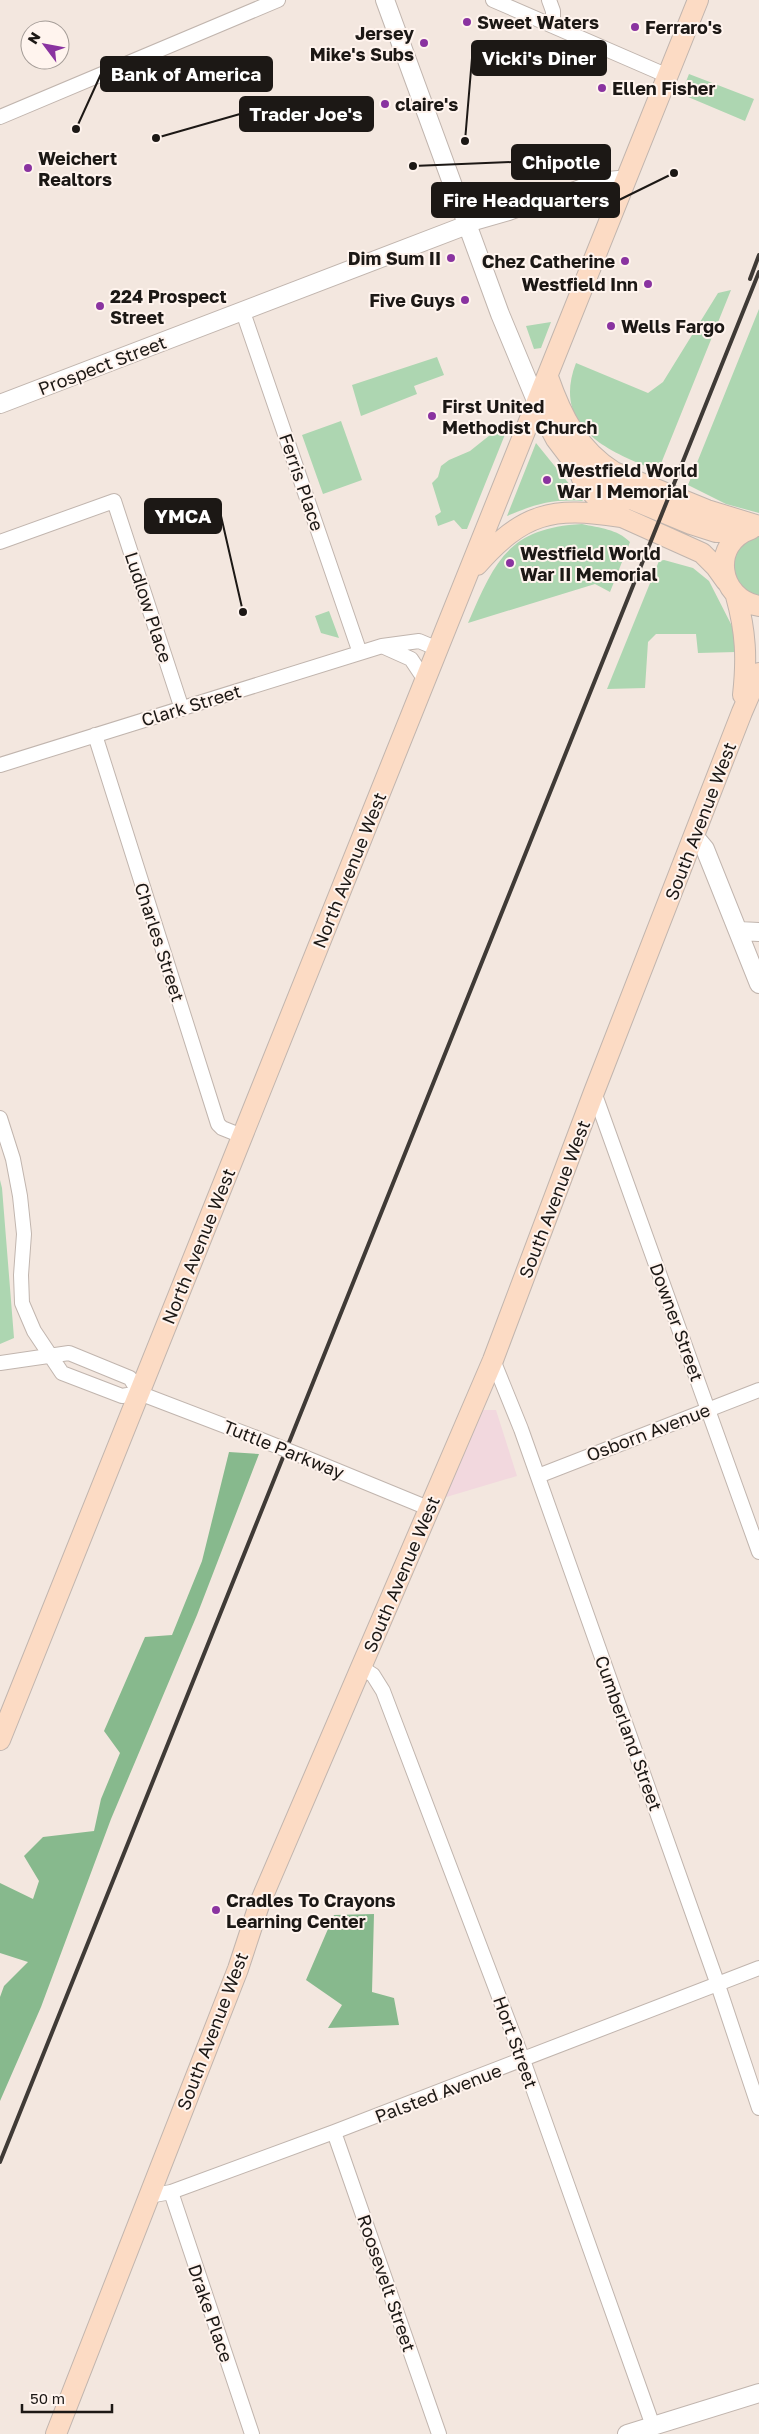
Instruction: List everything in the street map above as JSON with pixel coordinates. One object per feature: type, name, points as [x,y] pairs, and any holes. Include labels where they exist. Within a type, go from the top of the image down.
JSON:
[{"type":"main road","name":"North Avenue West","points":[[0,1740],[698,0]]},
{"type":"main road","points":[[548,377],[566,424],[579,442],[604,466],[614,472],[755,528]]},
{"type":"main road","points":[[537,403],[556,439],[578,468],[584,484],[596,497],[624,518],[696,549],[716,567],[731,589],[759,606]]},
{"type":"main road","points":[[578,468],[592,475],[614,492],[691,524],[716,532],[755,528]]},
{"type":"main road","points":[[466,578],[505,536],[525,523],[540,518],[576,512],[624,518]]},
{"type":"main road","name":"South Avenue West","points":[[742,712],[747,650],[724,566],[726,553],[732,542],[755,528]]},
{"type":"main road","name":"South Avenue West","points":[[56,2434],[238,1968],[259,1905],[493,1360],[594,1092],[695,837],[742,712],[759,673]]},
{"type":"street","points":[[0,118],[278,0]]},
{"type":"street","points":[[385,0],[500,314],[537,403]]},
{"type":"street","points":[[493,0],[668,76]]},
{"type":"street","points":[[549,0],[553,26]]},
{"type":"street","name":"Prospect Street","points":[[0,404],[467,225],[509,213],[599,180],[628,177]]},
{"type":"street","name":"Ferris Place","points":[[243,312],[360,653]]},
{"type":"street","name":"Ludlow Place","points":[[0,542],[114,501],[182,709]]},
{"type":"street","name":"Clark Street","points":[[0,765],[382,646],[419,641],[438,649]]},
{"type":"street","points":[[382,646],[411,659],[425,680]]},
{"type":"street","name":"Charles Street","points":[[95,734],[218,1124],[222,1128],[242,1136]]},
{"type":"street","points":[[695,837],[706,849],[759,984]]},
{"type":"street","points":[[739,931],[759,932]]},
{"type":"street","name":"Downer Street","points":[[594,1092],[759,1552]]},
{"type":"street","name":"Tuttle Parkway","points":[[0,1118],[13,1159],[20,1196],[24,1234],[21,1275],[22,1303],[34,1332],[62,1372],[122,1396],[139,1393],[254,1437],[428,1508]]},
{"type":"street","name":"Tuttle Parkway","points":[[0,1363],[69,1353],[130,1378],[139,1393]]},
{"type":"street","name":"Cumberland Street","points":[[493,1360],[538,1476],[718,1985],[759,2108]]},
{"type":"street","name":"Osborn Avenue","points":[[538,1476],[759,1390]]},
{"type":"street","name":"Hort Street","points":[[362,1668],[372,1675],[383,1691],[523,2060],[653,2426]]},
{"type":"street","name":"Palsted Avenue","points":[[150,2196],[171,2192],[334,2132],[759,1968]]},
{"type":"street","name":"Roosevelt Street","points":[[334,2132],[439,2434]]},
{"type":"street","name":"Drake Place","points":[[171,2192],[252,2434]]},
{"type":"street","points":[[626,2434],[759,2393]]},
{"type":"shaded area","points":[[477,1410],[496,1410],[517,1476],[443,1498]]},
{"type":"green space","points":[[689,74],[754,99],[745,121],[681,94]]},
{"type":"green space","points":[[731,290],[658,471],[639,464],[604,446],[589,434],[578,421],[571,405],[570,386],[576,363],[648,393],[663,382],[718,293]]},
{"type":"green space","points":[[759,309],[759,513],[726,504],[688,485]]},
{"type":"green space","points":[[551,322],[541,348],[534,349],[526,326]]},
{"type":"green space","points":[[437,357],[444,375],[414,386],[417,394],[361,416],[352,385]]},
{"type":"green space","points":[[341,421],[362,480],[323,494],[302,435]]},
{"type":"green space","points":[[500,427],[506,432],[467,529],[462,529],[454,520],[438,526],[435,516],[441,512],[432,483],[438,477],[441,466],[449,460],[470,451]]},
{"type":"green space","points":[[536,443],[583,501],[544,503],[507,516]]},
{"type":"green space","points":[[582,524],[620,534],[630,542],[610,592],[595,584],[468,623],[496,565],[507,552],[537,532]]},
{"type":"green space","points":[[759,534],[759,595],[744,589],[739,583],[732,569],[732,561],[738,546]]},
{"type":"green space","points":[[664,560],[693,568],[709,581],[733,628],[736,652],[698,653],[696,634],[656,634],[648,642],[645,688],[607,689],[659,561]]},
{"type":"green space","points":[[329,611],[339,638],[321,633],[315,616]]},
{"type":"green space","points":[[0,1180],[14,1338],[0,1344]]},
{"type":"green space","points":[[229,1452],[259,1454],[197,1615],[111,1819],[41,2007],[0,2101],[0,1997],[4,1986],[28,1962],[0,1953],[0,1883],[33,1899],[39,1881],[24,1856],[43,1837],[94,1831],[101,1799],[120,1753],[104,1731],[145,1637],[172,1635],[202,1561]]},
{"type":"green space","points":[[374,1914],[372,1992],[394,1998],[399,2025],[328,2028],[342,2005],[306,1980],[334,1915]]},
{"type":"railway","points":[[750,279],[759,255]]},
{"type":"railway","points":[[0,2162],[759,272]]},
{"type":"place","name":"Sweet Waters","points":[[467,22]]},
{"type":"place","name":"Ferraro's","points":[[635,27]]},
{"type":"place","name":"Jersey Mike's Subs","points":[[424,43]]},
{"type":"place","name":"Ellen Fisher","points":[[602,88]]},
{"type":"place","name":"claire's","points":[[385,104]]},
{"type":"place","name":"Bank of America","points":[[76,129]]},
{"type":"place","name":"Trader Joe's","points":[[156,138]]},
{"type":"place","name":"Vicki's Diner","points":[[465,141]]},
{"type":"place","name":"Chipotle","points":[[413,166]]},
{"type":"place","name":"Weichert Realtors","points":[[28,168]]},
{"type":"place","name":"Fire Headquarters","points":[[674,173]]},
{"type":"place","name":"Dim Sum II","points":[[451,258]]},
{"type":"place","name":"Chez Catherine","points":[[625,261]]},
{"type":"place","name":"Westfield Inn","points":[[648,284]]},
{"type":"place","name":"Five Guys","points":[[465,300]]},
{"type":"place","name":"224 Prospect Street","points":[[100,306]]},
{"type":"place","name":"Wells Fargo","points":[[611,326]]},
{"type":"place","name":"First United Methodist Church","points":[[432,416]]},
{"type":"place","name":"Westfield World War I Memorial","points":[[547,480]]},
{"type":"place","name":"Westfield World War II Memorial","points":[[510,563]]},
{"type":"place","name":"YMCA","points":[[243,612]]},
{"type":"place","name":"Cradles To Crayons Learning Center","points":[[216,1910]]}]
